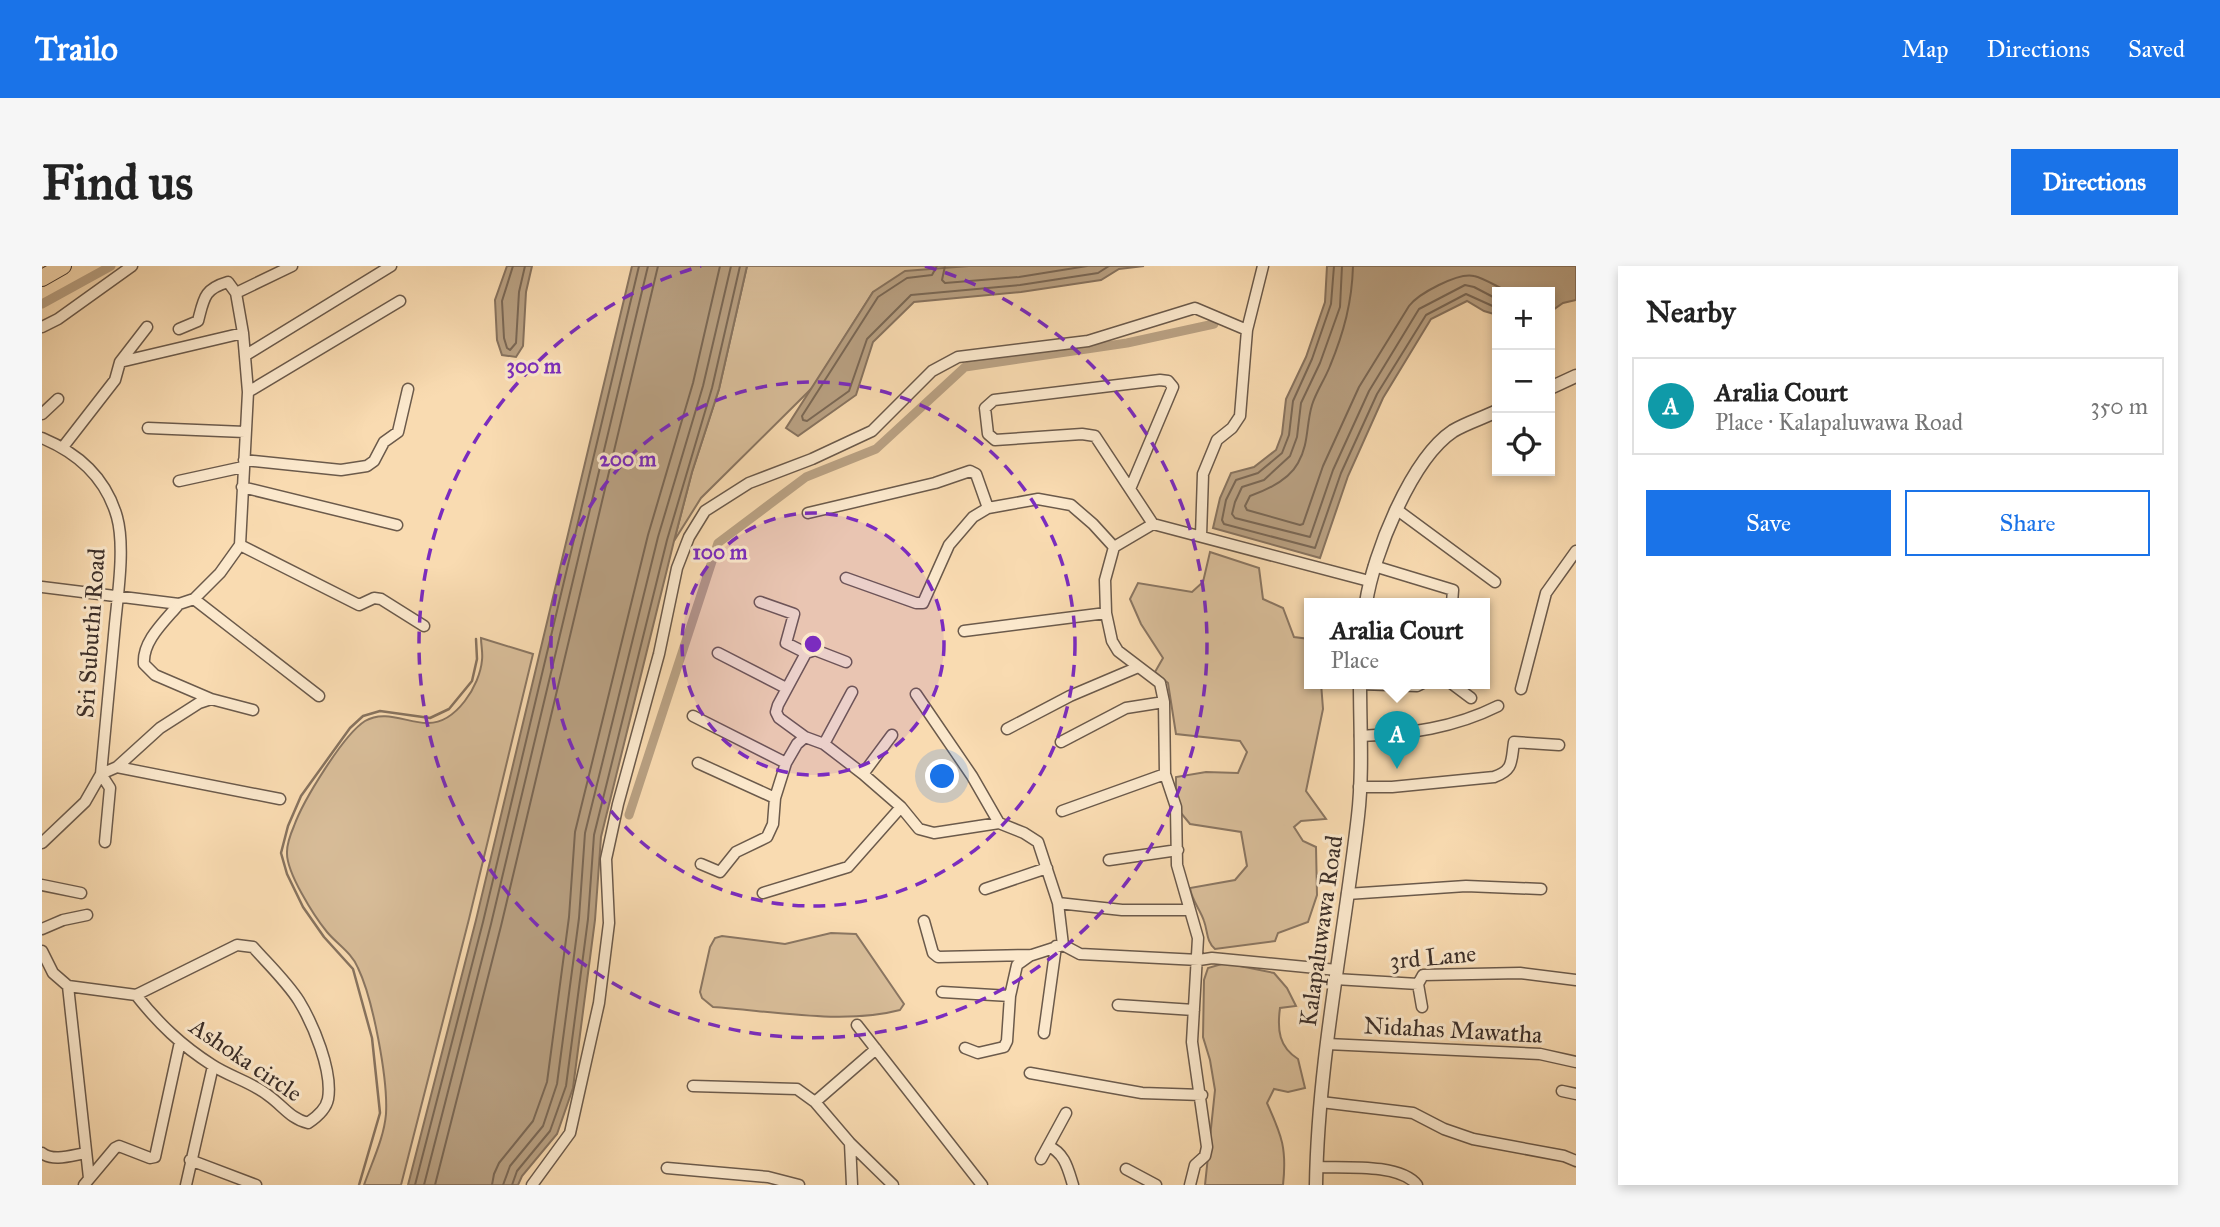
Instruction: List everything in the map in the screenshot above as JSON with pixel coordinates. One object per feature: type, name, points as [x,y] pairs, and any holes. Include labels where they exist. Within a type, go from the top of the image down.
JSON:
[{"type":"main road","points":[[42,278],[63,266]]},
{"type":"street","points":[[42,327],[132,266]]},
{"type":"street","points":[[236,293],[292,266]]},
{"type":"street","points":[[246,355],[391,266]]},
{"type":"street","points":[[1201,536],[1203,474],[1217,440],[1232,428],[1240,416],[1247,330],[1263,266]]},
{"type":"street","points":[[179,329],[198,321],[205,295],[213,287],[228,282],[236,293],[246,355],[248,393],[240,545],[220,573],[194,598],[179,604],[148,643],[143,654],[144,664],[155,675],[211,699],[253,709]]},
{"type":"street","points":[[248,393],[400,301]]},
{"type":"street","points":[[532,1185],[570,1133],[598,1003],[608,923],[606,859],[618,804],[659,654],[677,568],[689,537],[705,511],[749,483],[812,459],[872,431],[932,371],[958,357],[1088,341],[1195,308],[1247,330]]},
{"type":"street","points":[[63,447],[115,380],[120,362],[148,327]]},
{"type":"street","points":[[120,362],[243,333]]},
{"type":"street","points":[[1555,386],[1576,376]]},
{"type":"street","points":[[1130,489],[1167,405],[1173,387],[1168,381],[994,400],[985,408],[988,434],[995,440],[1082,434],[1095,436],[1153,524],[1369,581]]},
{"type":"street","points":[[179,481],[244,463],[341,470],[368,466],[381,444],[398,432],[408,389]]},
{"type":"street","points":[[42,414],[58,399]]},
{"type":"street","points":[[1367,598],[1369,581],[1396,509],[1419,469],[1452,431],[1492,413]]},
{"type":"street","points":[[148,429],[245,432]]},
{"type":"street","name":"Sri Subuthi Road","points":[[42,438],[63,447],[89,466],[105,488],[117,518],[120,558],[101,774],[85,802],[42,843]]},
{"type":"street","points":[[808,513],[970,471],[976,474],[988,508]]},
{"type":"street","points":[[242,487],[397,525]]},
{"type":"street","points":[[846,578],[916,603],[923,603],[949,545],[973,517],[988,508],[1038,499],[1071,505],[1114,547]]},
{"type":"street","points":[[1396,509],[1496,582]]},
{"type":"street","points":[[1153,524],[1114,547],[1105,580],[1106,613],[1112,641],[1118,652],[1136,668],[1160,683],[1164,702],[1165,774],[1176,807],[1177,864],[1198,938],[1199,960],[1192,1042],[1202,1096],[1207,1147],[1205,1156],[1195,1166],[1191,1185]]},
{"type":"street","points":[[240,545],[359,605],[374,598],[381,599],[424,626]]},
{"type":"street","points":[[1521,688],[1546,593],[1576,551]]},
{"type":"street","points":[[1374,566],[1453,590],[1452,598]]},
{"type":"street","points":[[42,587],[179,604]]},
{"type":"street","points":[[194,598],[319,696]]},
{"type":"street","points":[[761,602],[794,614],[786,643],[806,653]]},
{"type":"street","points":[[964,631],[1106,613]]},
{"type":"street","points":[[846,662],[815,650],[806,653],[776,712],[779,718],[805,737],[824,744],[863,774],[901,807],[919,829],[934,833],[999,823],[1038,842],[1058,903],[1060,945],[1044,1033]]},
{"type":"street","points":[[718,653],[786,688]]},
{"type":"street","points":[[1007,729],[1070,696],[1136,668]]},
{"type":"street","name":"Kalapaluwawa Road","points":[[1316,1185],[1327,1044],[1359,813],[1360,689]]},
{"type":"street","points":[[1459,689],[1471,698]]},
{"type":"street","points":[[824,744],[852,692]]},
{"type":"street","points":[[916,694],[972,776],[999,823]]},
{"type":"street","points":[[105,842],[110,788],[101,774],[117,767],[160,728],[211,699]]},
{"type":"street","points":[[1061,742],[1126,708],[1164,702]]},
{"type":"street","points":[[1360,736],[1448,726],[1498,706]]},
{"type":"street","points":[[693,716],[786,763]]},
{"type":"street","points":[[863,774],[892,734]]},
{"type":"street","points":[[701,864],[720,872],[736,852],[766,837],[773,824],[775,798],[786,763],[797,744],[805,737]]},
{"type":"street","points":[[1359,787],[1392,787],[1494,777],[1505,773],[1511,766],[1514,742],[1559,745]]},
{"type":"street","points":[[698,763],[775,798]]},
{"type":"street","points":[[117,767],[280,799]]},
{"type":"street","points":[[1062,811],[1165,774]]},
{"type":"street","points":[[763,893],[848,867],[901,807]]},
{"type":"street","points":[[1110,860],[1178,850]]},
{"type":"street","points":[[985,889],[1047,868]]},
{"type":"street","points":[[42,885],[82,893]]},
{"type":"street","points":[[1347,894],[1466,886],[1541,889]]},
{"type":"street","points":[[1058,903],[1122,910],[1190,910]]},
{"type":"street","points":[[42,929],[63,920],[87,915]]},
{"type":"street","points":[[924,920],[933,953],[938,957],[1031,955]]},
{"type":"street","name":"Ashoka circle","points":[[237,945],[253,947],[298,999],[320,1042],[328,1099],[319,1116],[308,1123],[296,1120],[270,1096],[214,1066],[180,1042],[162,1027],[136,995],[237,945]]},
{"type":"street","points":[[965,1048],[978,1053],[1004,1047],[1017,965],[1031,955],[1060,945]]},
{"type":"street","name":"3rd Lane","points":[[1060,945],[1080,954],[1199,960],[1212,958],[1418,984],[1423,975],[1492,973],[1520,973],[1576,980]]},
{"type":"street","points":[[42,951],[53,972],[68,986],[136,995]]},
{"type":"street","points":[[1418,984],[1422,1007]]},
{"type":"street","points":[[68,986],[86,1153],[86,1182]]},
{"type":"street","points":[[942,992],[1010,996]]},
{"type":"street","points":[[1118,1005],[1194,1010]]},
{"type":"street","points":[[857,1025],[982,1185]]},
{"type":"street","points":[[86,1182],[119,1146],[150,1158],[155,1157],[180,1042]]},
{"type":"street","name":"Nidahas Mawatha","points":[[1327,1044],[1540,1054],[1576,1062]]},
{"type":"street","points":[[815,1102],[876,1049]]},
{"type":"street","points":[[186,1185],[214,1066]]},
{"type":"street","points":[[1030,1073],[1142,1093],[1202,1096]]},
{"type":"street","points":[[693,1086],[797,1089],[815,1102],[850,1143],[893,1185]]},
{"type":"street","points":[[1562,1091],[1576,1094]]},
{"type":"street","points":[[1321,1101],[1413,1113],[1444,1129],[1472,1139],[1564,1156],[1576,1161]]},
{"type":"street","points":[[1041,1159],[1066,1113]]},
{"type":"street","points":[[850,1143],[852,1185]]},
{"type":"street","points":[[1048,1146],[1055,1148],[1064,1158],[1073,1185]]},
{"type":"street","points":[[42,1153],[47,1157],[54,1157],[86,1153]]},
{"type":"street","points":[[190,1160],[256,1185]]},
{"type":"street","points":[[1316,1167],[1390,1170],[1411,1177],[1417,1185]]},
{"type":"street","points":[[667,1168],[768,1177],[799,1185]]},
{"type":"street","points":[[1126,1169],[1156,1185]]},
{"type":"shaded area","points":[[747,266],[969,266],[873,292],[813,387],[701,498],[674,541],[692,472],[719,389]]},
{"type":"shaded area","points":[[1210,552],[1259,568],[1263,599],[1283,608],[1294,637],[1304,638],[1304,689],[1321,689],[1323,709],[1306,791],[1326,819],[1301,821],[1294,827],[1303,841],[1316,847],[1317,895],[1308,922],[1278,933],[1275,941],[1215,949],[1209,940],[1190,888],[1235,880],[1247,866],[1241,832],[1190,824],[1176,807],[1176,777],[1206,772],[1238,773],[1247,752],[1240,741],[1176,734],[1168,683],[1155,672],[1163,658],[1141,624],[1130,599],[1138,583],[1192,592],[1203,582]]},
{"type":"shaded area","points":[[481,638],[533,654],[401,1185],[364,1185],[380,1141],[386,1114],[385,1081],[374,1019],[364,982],[355,963],[322,925],[296,882],[288,861],[288,846],[299,815],[315,785],[335,754],[365,721],[388,716],[427,723],[438,722],[457,710],[477,681],[482,657]]},
{"type":"shaded area","points":[[831,933],[856,934],[904,1004],[900,1010],[855,1016],[807,1016],[713,1007],[702,998],[700,992],[710,947],[715,938],[722,936],[785,944]]},
{"type":"shaded area","points":[[1225,963],[1274,973],[1287,988],[1296,1006],[1280,1008],[1279,1031],[1287,1049],[1298,1059],[1305,1088],[1288,1092],[1274,1089],[1267,1103],[1282,1143],[1283,1185],[1205,1185],[1215,1090],[1203,1037],[1204,980],[1208,968]]},
{"type":"water","points":[[507,266],[532,266],[526,292],[523,346],[516,357],[502,355],[497,340],[495,300]]},
{"type":"water","points":[[632,266],[747,266],[719,389],[692,472],[601,837],[595,920],[573,1088],[557,1134],[522,1176],[518,1185],[408,1185],[476,920]]},
{"type":"water","points":[[969,266],[1144,266],[1119,269],[1101,280],[1021,292],[914,302],[873,342],[856,395],[798,436],[786,428],[873,292],[905,271]]},
{"type":"water","points":[[1327,266],[1576,266],[1576,300],[1563,303],[1555,309],[1555,287],[1492,287],[1492,313],[1467,301],[1431,319],[1383,398],[1348,476],[1320,558],[1213,528],[1220,498],[1231,473],[1254,467],[1276,450],[1282,434],[1286,399],[1306,357],[1325,302]]},
{"type":"waterway","points":[[42,304],[111,266]]},
{"type":"waterway","points":[[629,815],[718,543],[806,477],[876,449],[965,367],[1127,343],[1214,324]]},
{"type":"waterway","points":[[359,1185],[380,1113],[372,1038],[353,969],[324,937],[303,907],[287,874],[281,853],[288,826],[301,796],[350,728],[363,716],[380,711],[430,718],[449,709],[472,681],[477,659],[476,639]]},
{"type":"place","name":"Aralia Court","points":[[1397,769]]}]
